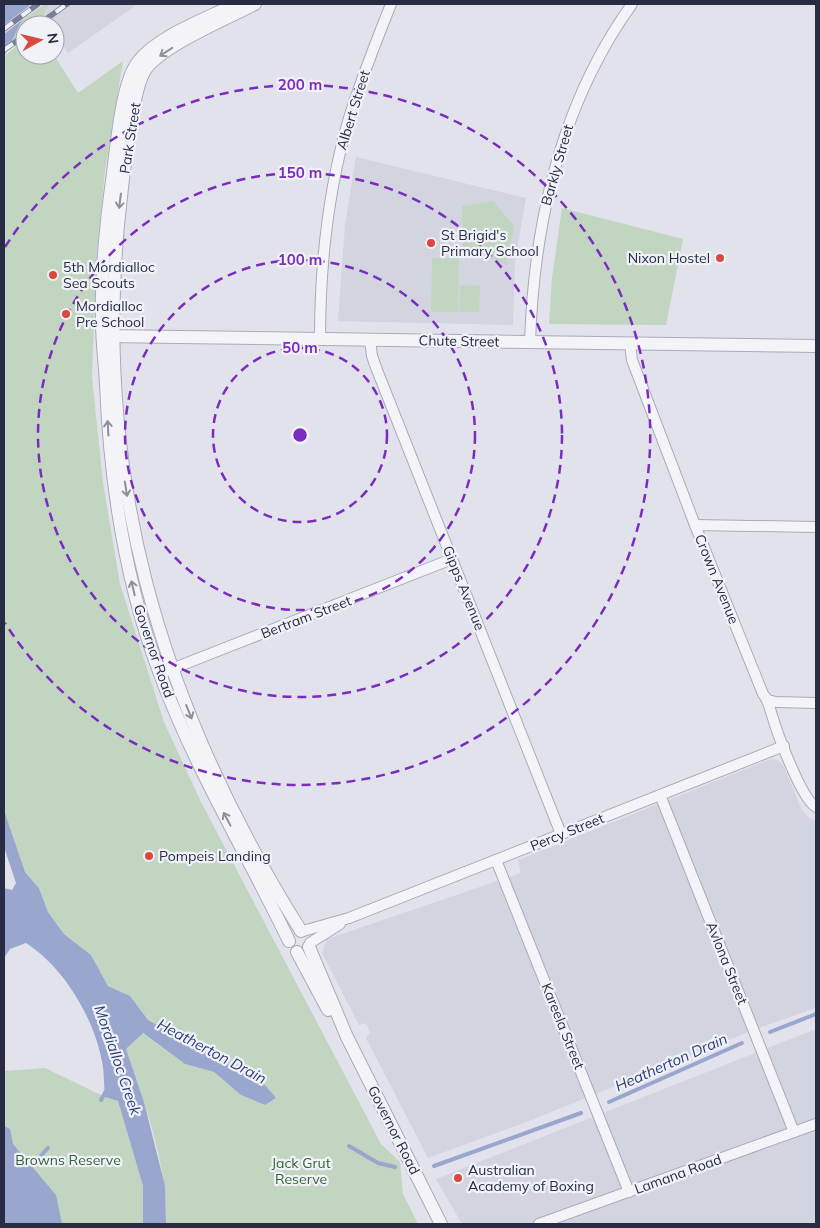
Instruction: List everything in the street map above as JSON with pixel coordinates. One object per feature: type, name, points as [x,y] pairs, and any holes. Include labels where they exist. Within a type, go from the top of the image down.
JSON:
[{"type":"street","name":"Park Street","points":[[107,336],[102,295],[107,222],[124,103],[132,70],[145,54],[162,41],[236,4]]},
{"type":"street","name":"Park Street","points":[[107,336],[112,301],[117,228],[134,111],[141,78],[152,62],[168,50],[255,4]]},
{"type":"street","name":"Albert Street","points":[[320,339],[323,258],[337,166],[355,100],[391,4]]},
{"type":"street","name":"Barkly Street","points":[[530,342],[536,255],[554,168],[581,92],[632,4]]},
{"type":"street","name":"Chute Street","points":[[107,336],[816,346]]},
{"type":"street","name":"Governor Road","points":[[107,336],[128,505],[147,592],[189,714],[280,900],[302,931]]},
{"type":"street","name":"Governor Road","points":[[107,336],[108,443],[116,503],[136,598],[159,674],[200,765],[289,941]]},
{"type":"street","name":"Gipps Avenue","points":[[370,340],[372,356],[561,834]]},
{"type":"street","name":"Crown Avenue","points":[[630,343],[632,360],[695,525],[763,694],[768,700],[784,746],[804,794],[816,807]]},
{"type":"street","points":[[695,525],[816,527]]},
{"type":"street","name":"Bertram Street","points":[[159,674],[452,560]]},
{"type":"street","points":[[768,700],[816,703]]},
{"type":"street","name":"Percy Street","points":[[302,931],[349,918],[784,746]]},
{"type":"street","name":"Avlona Street","points":[[660,795],[794,1132]]},
{"type":"street","name":"Kareela Street","points":[[496,860],[629,1192]]},
{"type":"street","name":"Percy Street","points":[[310,945],[349,918]]},
{"type":"street","points":[[302,931],[309,937],[310,945],[304,952],[297,952],[290,946],[289,941],[292,934],[302,931]]},
{"type":"street","name":"Governor Road","points":[[310,945],[347,1037],[442,1224]]},
{"type":"street","name":"Governor Road","points":[[297,952],[326,1007],[347,1037]]},
{"type":"street","name":"Lamana Road","points":[[539,1224],[816,1124]]},
{"type":"shaded area","points":[[50,4],[138,4],[68,53],[65,49],[65,15],[44,15]]},
{"type":"shaded area","name":"St Brigid's Primary School","points":[[356,157],[526,198],[515,262],[513,325],[338,321],[345,225]]},
{"type":"shaded area","points":[[771,759],[777,760],[783,765],[802,810],[809,818],[816,821],[816,1008],[761,1027],[524,1123],[428,1158],[366,1038],[370,1033],[366,1023],[359,1025],[322,953],[327,939],[521,873],[518,860]]},
{"type":"shaded area","points":[[816,1029],[816,1224],[462,1224],[436,1179]]},
{"type":"green space","points":[[45,4],[50,4],[44,15],[29,15]]},
{"type":"green space","name":"Jack Grut Reserve","points":[[15,47],[15,65],[60,65],[78,93],[123,61],[105,171],[97,251],[92,377],[103,483],[120,584],[164,722],[201,802],[381,1144],[400,1162],[403,1194],[418,1224],[166,1224],[166,1202],[154,1135],[126,1049],[142,1033],[185,1064],[214,1072],[241,1095],[265,1105],[276,1098],[208,1053],[186,1043],[148,1020],[130,996],[108,986],[91,955],[64,934],[48,912],[39,888],[25,872],[4,810],[4,57]]},
{"type":"green space","points":[[493,201],[514,226],[507,265],[463,246],[462,206]]},
{"type":"green space","points":[[562,208],[683,239],[666,325],[549,324],[552,278]]},
{"type":"green space","points":[[432,258],[459,258],[458,312],[431,312]]},
{"type":"green space","points":[[460,285],[480,286],[479,312],[459,312]]},
{"type":"green space","name":"Browns Reserve","points":[[45,1068],[105,1097],[118,1101],[143,1186],[143,1224],[4,1224],[4,1071]]},
{"type":"water","points":[[4,4],[30,4],[25,15],[15,15],[15,35],[4,57]]},
{"type":"water","name":"Mordialloc Creek","points":[[4,810],[25,872],[39,888],[48,912],[64,934],[91,955],[108,986],[130,996],[148,1020],[265,1085],[276,1098],[265,1105],[241,1095],[214,1072],[185,1064],[143,1033],[126,1049],[144,1102],[165,1186],[166,1224],[143,1224],[143,1186],[118,1101],[105,1097],[103,1067],[99,1049],[94,1032],[76,997],[54,966],[26,943],[10,949],[4,958],[4,888],[12,890],[16,883],[4,847]]},
{"type":"water","points":[[4,1126],[10,1129],[13,1144],[56,1195],[62,1224],[4,1224]]},
{"type":"pier","points":[[32,4],[27,15],[17,15]]},
{"type":"pier","points":[[15,17],[15,26],[4,34],[4,25]]},
{"type":"waterway","name":"Heatherton Drain","points":[[770,1032],[816,1014]]},
{"type":"waterway","name":"Heatherton Drain","points":[[609,1102],[742,1043]]},
{"type":"waterway","points":[[101,1100],[106,1091]]},
{"type":"waterway","name":"Heatherton Drain","points":[[434,1166],[581,1113]]},
{"type":"waterway","name":"Heatherton Drain","points":[[349,1146],[378,1163],[395,1167]]},
{"type":"waterway","points":[[29,1169],[48,1148]]},
{"type":"railway","points":[[4,29],[38,4]]},
{"type":"railway","points":[[52,15],[67,4]]},
{"type":"railway","points":[[4,50],[15,42]]},
{"type":"place","name":"St Brigid's Primary School","points":[[431,243]]},
{"type":"place","name":"Nixon Hostel","points":[[720,258]]},
{"type":"place","name":"5th Mordialloc Sea Scouts","points":[[53,275]]},
{"type":"place","name":"Mordialloc Pre School","points":[[66,314]]},
{"type":"place","name":"Pompeis Landing","points":[[149,856]]},
{"type":"place","name":"Australian Academy of Boxing","points":[[458,1178]]}]
